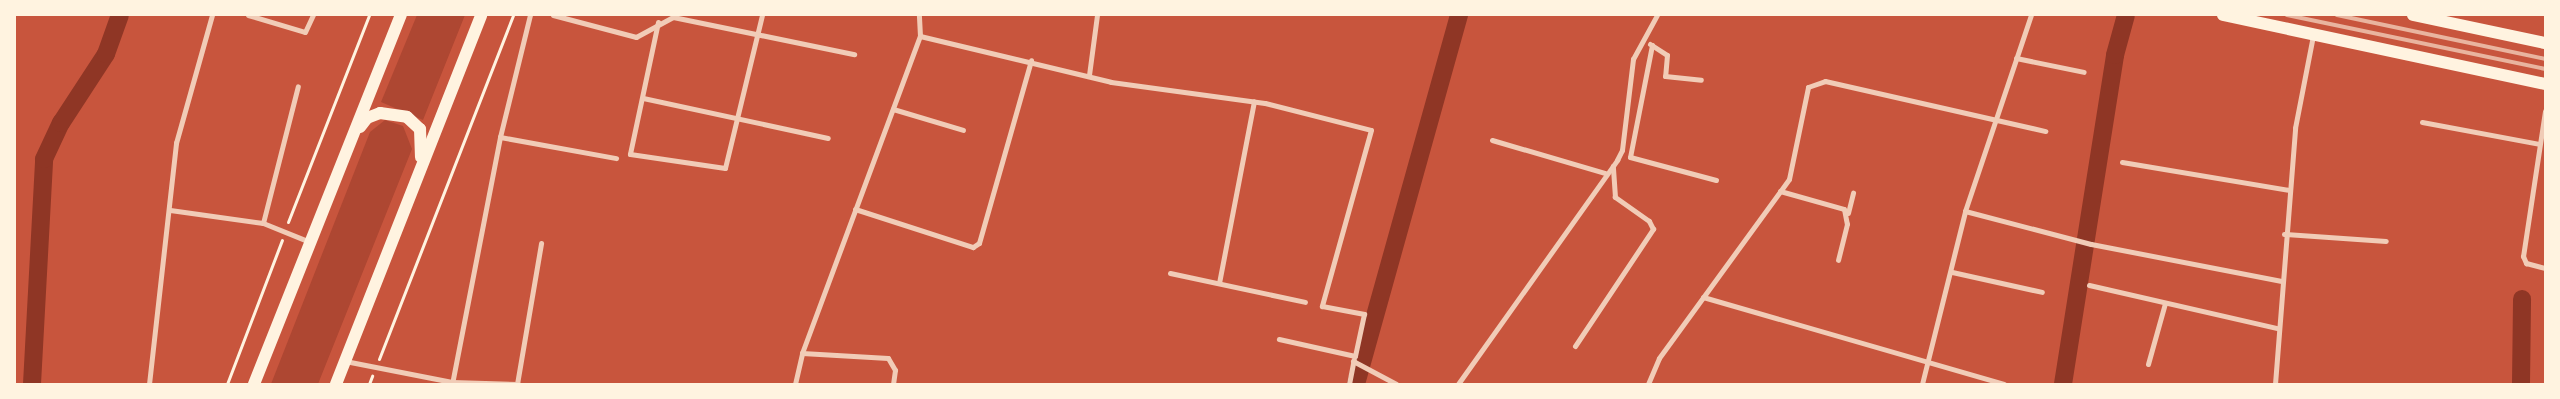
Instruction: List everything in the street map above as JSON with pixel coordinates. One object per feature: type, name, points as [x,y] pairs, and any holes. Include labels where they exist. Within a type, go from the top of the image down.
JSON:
[{"type":"main road","points":[[254,384],[401,15]]},
{"type":"main road","points":[[336,384],[481,15]]},
{"type":"main road","points":[[2223,15],[2545,84]]},
{"type":"main road","points":[[2413,15],[2545,43]]},
{"type":"main road","points":[[352,138],[367,118],[395,112],[407,117],[421,134],[420,169]]},
{"type":"street","points":[[149,384],[176,143],[212,15]]},
{"type":"street","points":[[248,15],[305,32],[313,15]]},
{"type":"street","points":[[452,383],[500,137],[530,15]]},
{"type":"street","points":[[553,15],[636,37],[658,22],[673,16],[854,54]]},
{"type":"street","points":[[658,22],[630,154],[725,168],[739,120],[762,15]]},
{"type":"street","points":[[795,384],[802,353],[920,36],[919,15]]},
{"type":"street","points":[[1089,75],[1097,15]]},
{"type":"street","points":[[1458,384],[1605,173],[1613,166],[1622,150],[1633,60],[1657,15]]},
{"type":"street","points":[[1922,384],[1966,212],[2031,15]]},
{"type":"street","points":[[2275,384],[2284,234],[2295,128],[2314,35]]},
{"type":"street","points":[[920,36],[1031,60],[1089,75],[1254,101],[1371,130],[1322,306],[1364,314],[1349,384]]},
{"type":"street","points":[[1644,41],[1667,55],[1665,76],[1701,80]]},
{"type":"street","points":[[1652,45],[1630,157],[1716,180]]},
{"type":"street","points":[[2016,58],[2084,72]]},
{"type":"street","points":[[855,209],[973,247],[979,243],[1031,60]]},
{"type":"street","points":[[1648,384],[1659,358],[1789,179],[1808,87],[1818,82],[1997,118],[2045,131]]},
{"type":"street","points":[[264,223],[298,86]]},
{"type":"street","points":[[643,98],[828,138]]},
{"type":"street","points":[[1219,283],[1254,101]]},
{"type":"street","points":[[893,109],[963,130]]},
{"type":"street","points":[[2545,111],[2523,256],[2526,263],[2545,268]]},
{"type":"street","points":[[2422,122],[2539,144]]},
{"type":"street","points":[[500,137],[616,158]]},
{"type":"street","points":[[1492,140],[1605,173]]},
{"type":"street","points":[[2122,162],[2289,190]]},
{"type":"street","points":[[1576,346],[1653,229],[1649,221],[1615,197],[1613,166]]},
{"type":"street","points":[[1780,191],[1848,213]]},
{"type":"street","points":[[1838,260],[1853,193]]},
{"type":"street","points":[[170,210],[264,223],[310,242]]},
{"type":"street","points":[[1966,212],[2091,244],[2281,281]]},
{"type":"street","points":[[2284,234],[2386,241]]},
{"type":"street","points":[[345,361],[452,383],[517,384],[541,243]]},
{"type":"street","points":[[1952,272],[2042,292]]},
{"type":"street","points":[[1170,273],[1306,302]]},
{"type":"street","points":[[2089,285],[2277,328]]},
{"type":"street","points":[[1703,298],[2004,384]]},
{"type":"street","points":[[2148,364],[2165,303]]},
{"type":"street","points":[[1279,339],[1354,360],[1396,384]]},
{"type":"street","points":[[802,353],[888,358],[895,370],[893,384]]},
{"type":"path","points":[[227,384],[369,15]]},
{"type":"path","points":[[369,384],[513,15]]},
{"type":"shaded area","points":[[417,15],[465,15],[423,120],[381,102]]},
{"type":"shaded area","points":[[385,120],[403,126],[412,149],[318,384],[271,384],[370,132]]},
{"type":"waterway","points":[[32,384],[44,159],[61,123],[106,54],[120,15]]},
{"type":"waterway","points":[[1356,384],[1459,15]]},
{"type":"waterway","points":[[2063,384],[2115,55],[2126,15]]},
{"type":"waterway","points":[[2521,384],[2522,299]]},
{"type":"railway","points":[[2287,15],[2545,69]]},
{"type":"railway","points":[[2337,15],[2545,59]]}]
